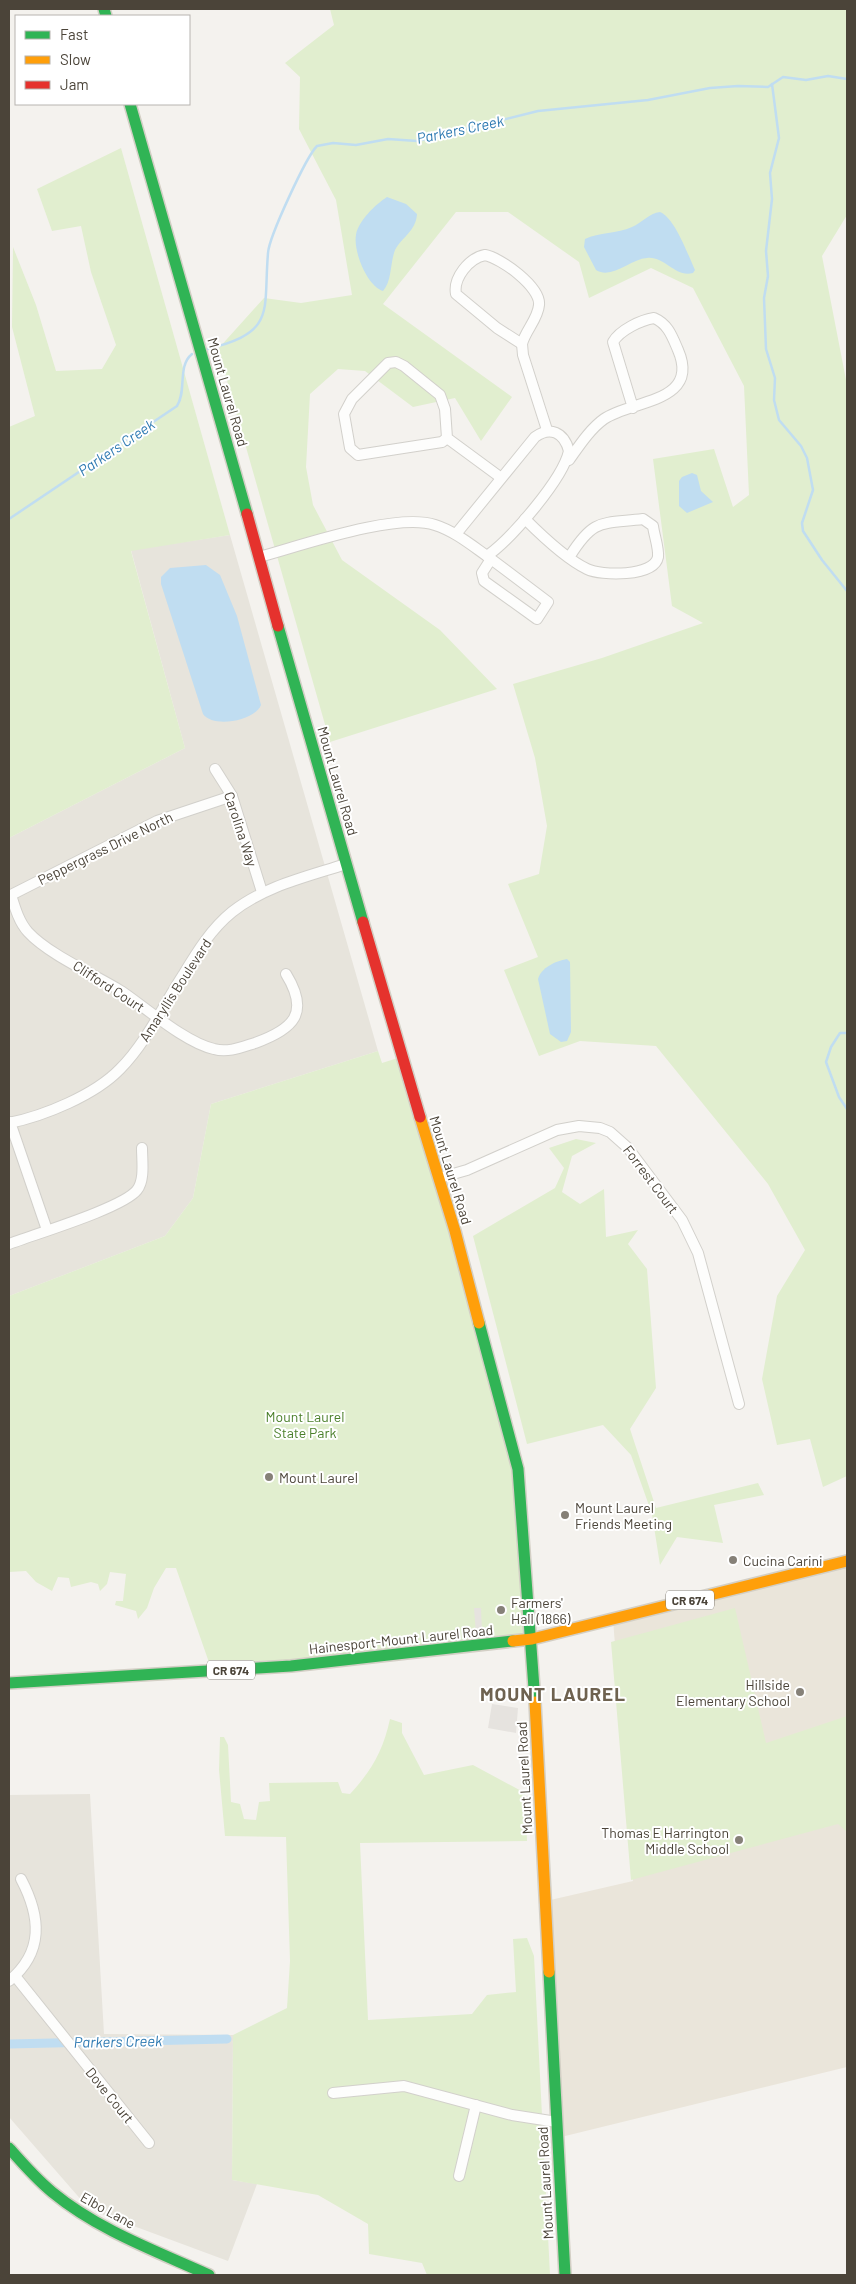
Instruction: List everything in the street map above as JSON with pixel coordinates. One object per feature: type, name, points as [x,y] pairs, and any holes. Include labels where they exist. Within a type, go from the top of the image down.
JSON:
[{"type":"main road","name":"Mount Laurel Road","points":[[130,105],[401,1057],[439,1178],[518,1469],[532,1639],[565,2275]]},
{"type":"main road","name":"Hainesport-Mount Laurel Road","points":[[9,1683],[291,1666],[360,1660],[532,1639],[847,1561]]},
{"type":"main road","name":"Elbo Lane","points":[[10,2152],[20,2164],[57,2197],[82,2214],[145,2248],[209,2275]]},
{"type":"street","points":[[522,344],[497,328],[456,294],[457,280],[478,256],[485,255],[500,260],[529,284],[538,298],[537,313],[522,344],[523,355],[547,430]]},
{"type":"street","points":[[259,557],[351,532],[407,522],[433,524],[456,534],[489,558],[548,602],[537,619],[484,581],[482,573],[489,558],[506,541],[599,423],[614,413],[633,408],[670,393],[682,375],[679,352],[666,325],[654,318],[646,319],[617,335],[613,342],[633,408]]},
{"type":"street","points":[[447,438],[442,442],[358,455],[350,448],[344,414],[348,404],[388,363],[396,362],[440,394],[445,409],[447,438],[500,477]]},
{"type":"street","points":[[456,534],[534,437],[547,430],[556,432],[567,443],[570,451],[567,462]]},
{"type":"street","points":[[524,518],[570,556],[588,570],[605,574],[625,573],[648,568],[658,557],[653,526],[643,519],[597,525],[583,535],[570,556]]},
{"type":"street","name":"Carolina Way","points":[[214,770],[232,796],[262,892]]},
{"type":"street","name":"Peppergrass Drive North","points":[[10,895],[157,821],[232,796]]},
{"type":"street","name":"Amaryllis Boulevard","points":[[9,1123],[43,1113],[82,1095],[108,1080],[129,1059],[211,933],[231,913],[262,892],[346,864]]},
{"type":"street","name":"Clifford Court","points":[[10,895],[21,922],[34,938],[119,990],[156,1017],[195,1041],[215,1050],[229,1050],[249,1045],[282,1031],[295,1016],[298,998],[286,974]]},
{"type":"street","points":[[9,1123],[47,1230]]},
{"type":"street","name":"Forrest Court","points":[[439,1178],[467,1170],[568,1127],[600,1128],[619,1138],[689,1231],[698,1253],[739,1404]]},
{"type":"street","points":[[9,1244],[116,1204],[132,1196],[142,1182],[142,1148]]},
{"type":"street","points":[[12,1979],[30,1959],[36,1927],[30,1895],[21,1879]]},
{"type":"street","name":"Dove Court","points":[[12,1979],[149,2144]]},
{"type":"street","points":[[334,2093],[404,2086],[512,2115],[557,2122]]},
{"type":"street","points":[[459,2176],[476,2105]]},
{"type":"shaded area","points":[[230,535],[378,1051],[211,1104],[193,1198],[165,1236],[9,1296],[9,838],[185,748],[131,550]]},
{"type":"shaded area","name":"Thomas E Harrington Middle School","points":[[847,1560],[847,2067],[557,2138],[546,1901],[633,1881],[613,1619]]},
{"type":"shaded area","points":[[474,1608],[481,1608],[482,1633],[476,1634]]},
{"type":"shaded area","points":[[492,1704],[518,1708],[516,1733],[488,1728]]},
{"type":"shaded area","points":[[90,1794],[104,2034],[233,2035],[232,2180],[257,2184],[228,2261],[104,2215],[83,2202],[9,2117],[9,1795]]},
{"type":"green space","points":[[330,9],[847,9],[847,215],[822,256],[847,385],[847,1476],[823,1487],[810,1439],[777,1445],[762,1379],[777,1296],[805,1250],[768,1184],[656,1046],[580,1041],[539,1056],[504,970],[538,957],[508,884],[539,874],[547,826],[535,758],[513,684],[602,658],[703,623],[672,606],[653,459],[714,449],[733,507],[749,495],[744,386],[693,288],[651,268],[589,298],[579,262],[508,212],[456,212],[383,304],[512,397],[481,441],[455,398],[413,407],[365,371],[338,369],[310,394],[306,467],[313,505],[342,560],[440,630],[497,689],[330,742],[218,349],[264,298],[301,303],[352,295],[336,200],[299,129],[300,77],[285,63],[334,25]]},
{"type":"green space","points":[[121,148],[230,535],[131,551],[185,748],[9,838],[9,427],[35,416],[12,327],[13,247],[36,305],[56,371],[102,369],[116,345],[91,272],[81,226],[52,231],[37,189]]},
{"type":"green space","name":"Mount Laurel State Park","points":[[378,1051],[382,1063],[401,1057],[518,1469],[532,1639],[212,1671],[176,1568],[166,1568],[154,1588],[147,1608],[138,1619],[136,1611],[115,1605],[116,1601],[123,1601],[126,1574],[110,1572],[107,1584],[100,1591],[98,1584],[91,1582],[71,1587],[69,1578],[58,1577],[52,1591],[36,1582],[26,1571],[9,1572],[9,1296],[165,1236],[193,1198],[211,1104]]},
{"type":"green space","points":[[576,1139],[596,1143],[572,1156],[562,1192],[580,1204],[604,1189],[606,1237],[638,1230],[628,1244],[647,1269],[656,1388],[630,1429],[656,1508],[758,1483],[764,1495],[714,1505],[723,1543],[677,1537],[660,1565],[652,1514],[631,1455],[603,1425],[527,1444],[473,1236],[555,1188],[564,1168],[549,1148]]},
{"type":"green space","points":[[735,1608],[766,1743],[847,1716],[847,1832],[838,1824],[631,1880],[611,1642]]},
{"type":"green space","points":[[390,1719],[402,1723],[402,1733],[424,1775],[473,1765],[525,1793],[527,1841],[360,1843],[368,2020],[472,2014],[487,1995],[516,1992],[513,1939],[527,1938],[534,1956],[550,2275],[427,2275],[422,2263],[369,2254],[368,2224],[318,2195],[232,2180],[233,2035],[287,2008],[290,1961],[286,1837],[225,1836],[219,1770],[220,1737],[224,1737],[228,1745],[231,1802],[240,1804],[244,1819],[256,1820],[259,1802],[270,1801],[269,1783],[338,1782],[342,1793],[350,1794],[365,1777],[376,1760]]},
{"type":"water","points":[[387,197],[406,204],[417,214],[414,225],[395,250],[388,282],[383,291],[377,288],[362,267],[357,250],[356,235],[364,219],[373,208]]},
{"type":"water","points":[[660,212],[671,221],[676,229],[695,270],[693,273],[687,274],[675,270],[653,258],[641,259],[615,271],[602,272],[596,270],[584,247],[585,239],[626,229],[636,225],[652,214]]},
{"type":"water","points":[[692,473],[697,475],[701,491],[713,502],[687,513],[679,506],[679,481],[682,477]]},
{"type":"water","points":[[206,565],[220,575],[237,616],[261,705],[251,715],[234,721],[216,721],[208,719],[203,714],[161,584],[161,577],[170,568]]},
{"type":"water","points":[[567,959],[570,962],[571,1032],[567,1041],[561,1042],[550,1034],[538,979],[549,966]]},
{"type":"waterway","name":"Parkers Creek","points":[[207,349],[245,335],[256,327],[262,317],[265,305],[270,244],[297,180],[317,146],[333,143],[356,145],[388,139],[417,141],[538,111],[648,100],[710,88],[738,86],[768,87],[783,77],[806,80],[828,76],[847,79]]},
{"type":"waterway","points":[[772,84],[779,138],[770,173],[772,199],[766,251],[768,276],[764,298],[766,349],[775,378],[774,400],[779,420],[801,446],[807,458],[813,490],[802,523],[803,531],[822,560],[847,591]]},
{"type":"waterway","name":"Parkers Creek","points":[[9,519],[177,406],[180,400],[185,365],[187,359],[192,354]]},
{"type":"waterway","points":[[847,1033],[840,1033],[831,1047],[826,1062],[839,1097],[847,1109]]},
{"type":"waterway","name":"Parkers Creek","points":[[9,2044],[227,2039]]},
{"type":"traffic: fast","points":[[104,9],[106,15]]},
{"type":"traffic: fast","points":[[130,105],[247,514]]},
{"type":"traffic: fast","points":[[278,626],[363,922]]},
{"type":"traffic: fast","points":[[479,1323],[518,1469],[535,1702]]},
{"type":"traffic: fast","points":[[9,1683],[291,1666],[513,1641]]},
{"type":"traffic: fast","points":[[549,1972],[565,2275]]},
{"type":"traffic: fast","points":[[9,2148],[46,2187],[88,2218],[128,2239],[209,2275]]},
{"type":"traffic: slow","points":[[420,1117],[455,1231],[479,1323]]},
{"type":"traffic: slow","points":[[513,1641],[532,1639],[847,1561]]},
{"type":"traffic: slow","points":[[535,1702],[549,1972]]},
{"type":"traffic: jam","points":[[247,514],[278,626]]},
{"type":"traffic: jam","points":[[363,922],[420,1117]]},
{"type":"place","name":"Mount Laurel","points":[[269,1477]]},
{"type":"place","name":"Mount Laurel Friends Meeting","points":[[565,1515]]},
{"type":"place","name":"Cucina Carini","points":[[733,1560]]},
{"type":"place","name":"Farmers' Hall (1866)","points":[[501,1610]]},
{"type":"place","name":"Hillside Elementary School","points":[[800,1692]]},
{"type":"place","name":"Thomas E Harrington Middle School","points":[[739,1840]]},
{"type":"district","name":"MOUNT LAUREL","points":[[553,1693]]}]
